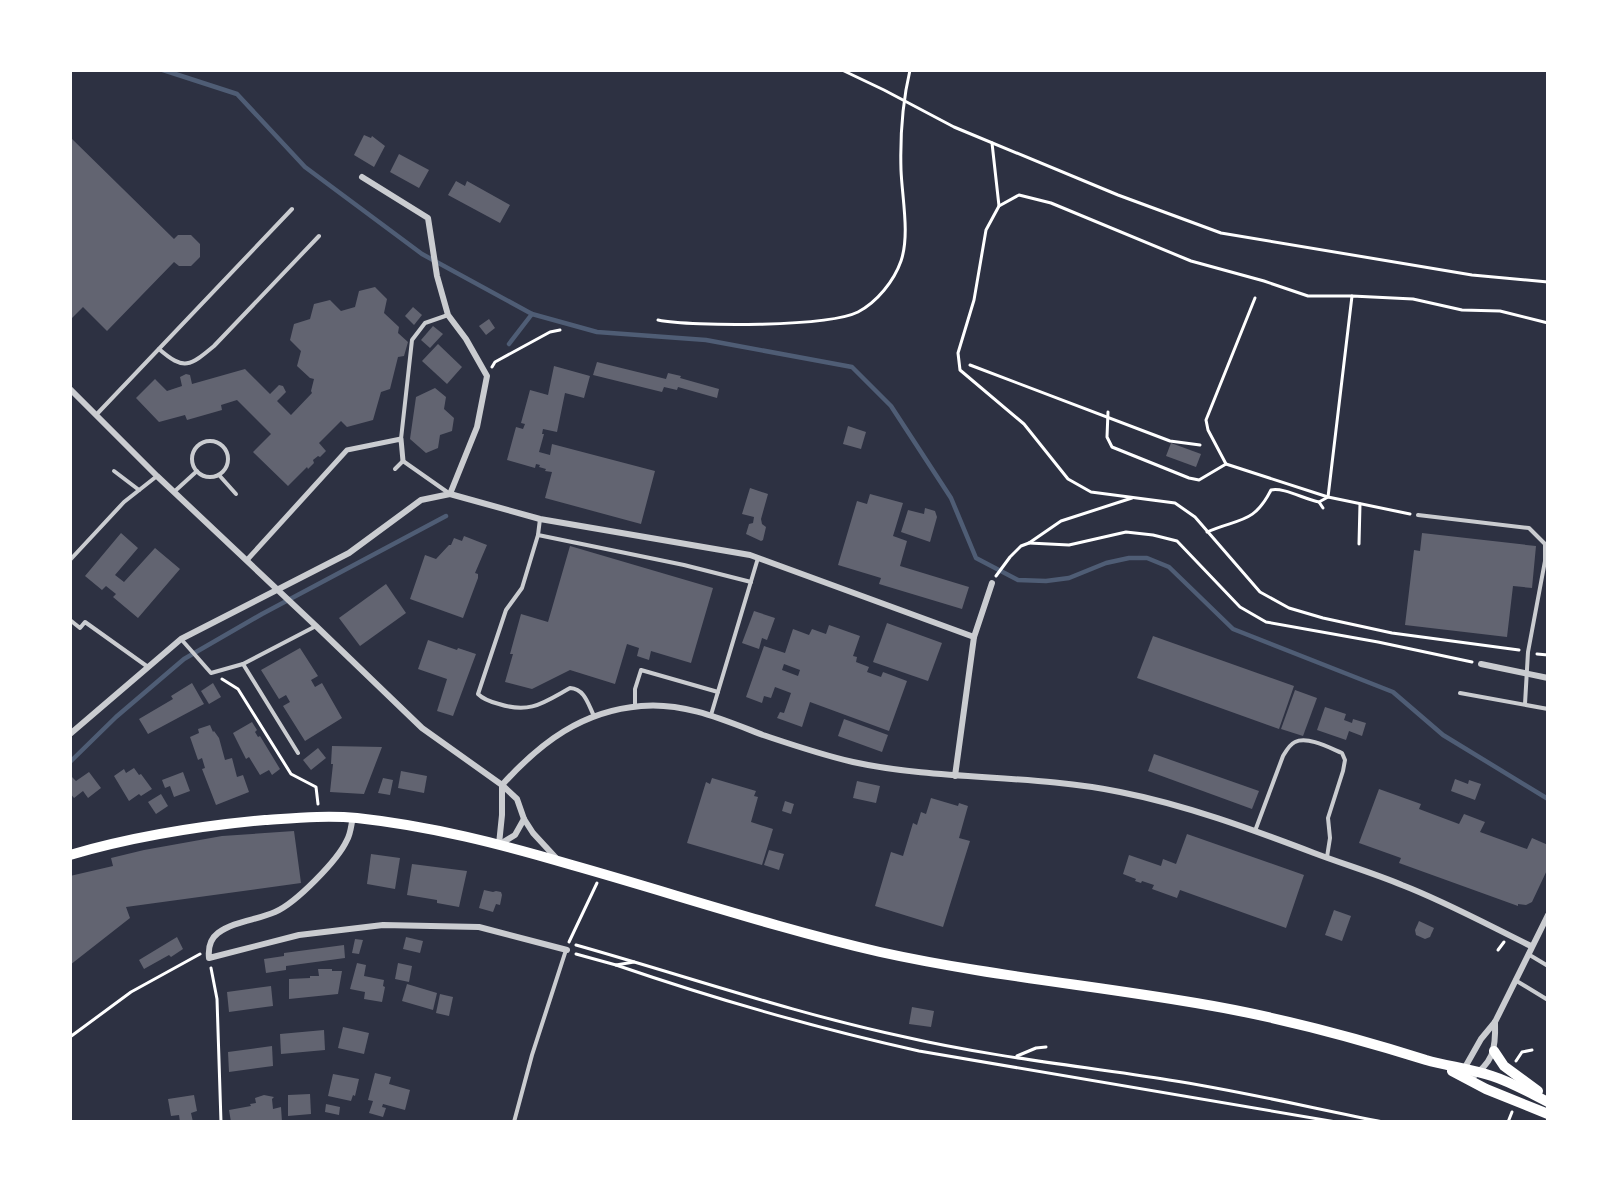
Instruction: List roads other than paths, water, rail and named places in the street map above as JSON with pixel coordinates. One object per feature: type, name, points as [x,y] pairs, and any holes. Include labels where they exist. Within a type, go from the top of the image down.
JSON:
[{"type":"main road","points":[[70,855],[192,828],[293,818],[353,817],[414,825],[499,844],[764,922],[876,951],[935,963],[1242,1011],[1343,1035],[1468,1074],[1492,1076],[1548,1100]]},
{"type":"main road","points":[[1494,1051],[1504,1066],[1548,1100]]},
{"type":"main road","points":[[1468,1074],[1486,1089],[1548,1114]]},
{"type":"street","points":[[362,177],[428,218],[437,276],[448,315],[466,339],[487,376],[477,427],[450,494]]},
{"type":"street","points":[[70,389],[157,476],[422,728],[502,785],[517,799],[524,819],[533,833],[558,861]]},
{"type":"street","points":[[247,560],[347,450],[401,439],[403,461]]},
{"type":"street","points":[[70,734],[181,639],[349,554],[421,500],[450,494],[540,519],[750,555],[974,637]]},
{"type":"street","points":[[955,776],[974,637],[992,583]]},
{"type":"street","points":[[1481,664],[1548,678]]},
{"type":"street","points":[[499,844],[502,785],[535,752],[573,725],[594,716],[635,707],[668,706],[711,716],[791,745],[844,760],[895,770],[1117,791],[1194,811],[1402,885],[1531,946]]},
{"type":"street","points":[[353,817],[346,843],[292,902],[278,910],[219,932],[211,940],[209,954],[299,935],[383,925],[479,927],[568,947]]},
{"type":"street","points":[[499,844],[515,835],[524,819]]},
{"type":"street","points":[[1468,1074],[1476,1046],[1495,1022],[1527,953],[1548,915]]},
{"type":"street","points":[[1468,1074],[1491,1059],[1494,1051],[1495,1022]]},
{"type":"lane","points":[[96,415],[292,209]]},
{"type":"lane","points":[[159,349],[177,363],[191,363],[199,359],[319,236]]},
{"type":"lane","points":[[401,439],[412,340],[425,323],[448,315]]},
{"type":"lane","points":[[205,441],[222,445],[228,455],[227,466],[219,475],[207,477],[196,471],[192,460],[195,449],[205,441]]},
{"type":"lane","points":[[395,469],[403,461],[450,494]]},
{"type":"lane","points":[[114,471],[140,490]]},
{"type":"lane","points":[[175,491],[196,471]]},
{"type":"lane","points":[[219,475],[236,494]]},
{"type":"lane","points":[[70,560],[124,502],[157,476]]},
{"type":"lane","points":[[1418,515],[1529,528],[1545,544],[1545,561],[1528,652],[1525,704]]},
{"type":"lane","points":[[540,519],[538,535],[522,588],[506,610],[478,694],[483,699],[513,709],[529,709],[570,688],[577,688],[583,694],[594,716]]},
{"type":"lane","points":[[538,535],[684,565],[751,582]]},
{"type":"lane","points":[[711,716],[758,558]]},
{"type":"lane","points":[[70,620],[80,628],[85,622],[148,667]]},
{"type":"lane","points":[[181,639],[211,673],[243,664],[316,626]]},
{"type":"lane","points":[[243,664],[298,753]]},
{"type":"lane","points":[[635,707],[636,689],[641,670],[718,692]]},
{"type":"lane","points":[[1460,693],[1548,709]]},
{"type":"lane","points":[[1255,831],[1282,756],[1289,746],[1296,741],[1306,741],[1325,746],[1342,753],[1345,759],[1328,818],[1330,838],[1327,858]]},
{"type":"lane","points":[[514,1122],[532,1055],[568,947]]},
{"type":"lane","points":[[1527,953],[1548,966]]},
{"type":"lane","points":[[1514,980],[1548,1000]]},
{"type":"waterway","points":[[163,70],[237,94],[305,167],[422,254],[532,314],[597,332],[706,340],[852,367],[891,406],[951,498],[976,558],[1018,580],[1046,581],[1069,578],[1106,563],[1129,558],[1147,558],[1169,567],[1233,629],[1393,692],[1443,735],[1548,799]]},
{"type":"waterway","points":[[509,344],[532,314]]},
{"type":"waterway","points":[[70,762],[116,717],[184,659],[262,614],[446,516]]}]
